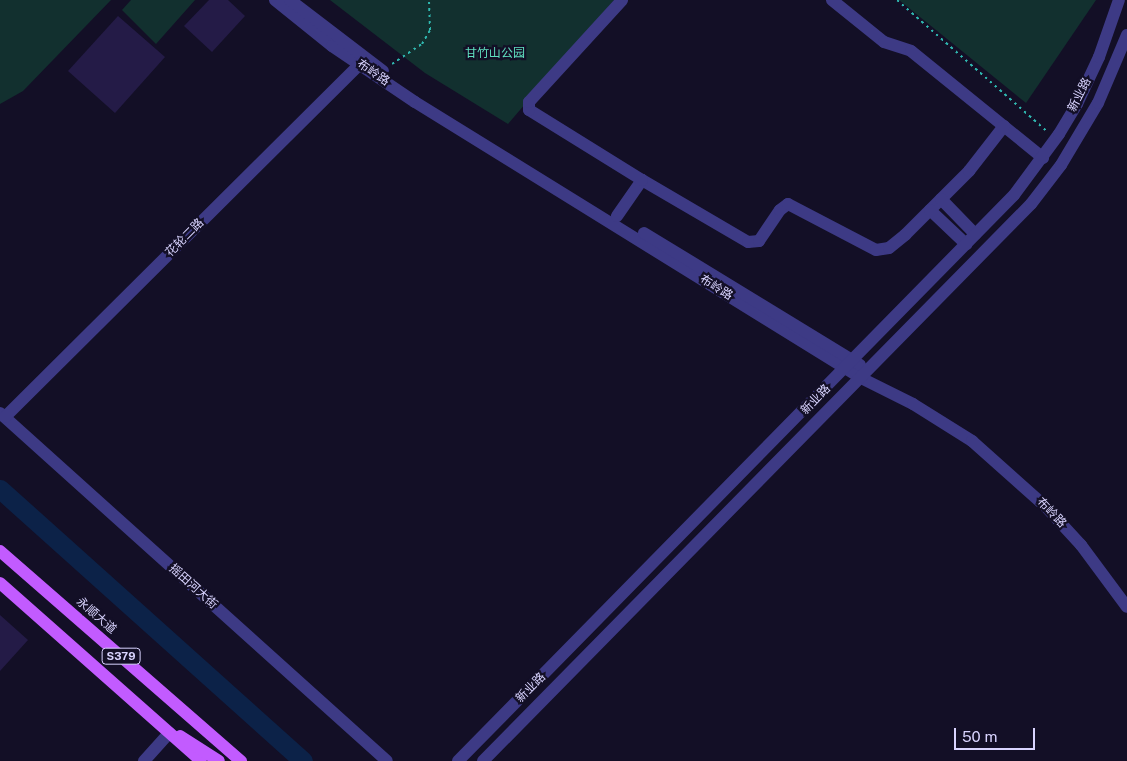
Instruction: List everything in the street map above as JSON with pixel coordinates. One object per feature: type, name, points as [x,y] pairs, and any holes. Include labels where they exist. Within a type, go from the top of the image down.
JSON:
[{"type":"main road","name":"永顺大道","points":[[0,551],[241,761]]},
{"type":"main road","name":"S379","points":[[0,582],[201,761]]},
{"type":"main road","points":[[158,724],[219,761]]},
{"type":"street","name":"布岭路","points":[[276,0],[363,62],[850,365]]},
{"type":"street","name":"布岭路","points":[[290,0],[363,62],[386,73],[617,216],[972,441],[1014,475],[1081,545],[1127,608]]},
{"type":"street","points":[[622,0],[529,102],[529,110],[642,180],[748,242],[759,241],[780,210],[788,204],[876,250],[889,248],[969,171],[1004,126]]},
{"type":"street","points":[[832,0],[884,42],[911,51],[1042,158]]},
{"type":"street","name":"新业路","points":[[458,761],[850,365],[1014,195],[1056,139],[1088,82],[1119,0]]},
{"type":"street","name":"新业路","points":[[483,761],[864,374],[1046,185],[1098,103],[1127,35]]},
{"type":"street","name":"花轮二路","points":[[2,415],[363,62]]},
{"type":"street","points":[[617,216],[642,180]]},
{"type":"street","points":[[941,199],[976,234]]},
{"type":"street","points":[[930,210],[966,244]]},
{"type":"street","name":"摇田河大街","points":[[2,415],[387,761]]},
{"type":"street","points":[[144,761],[169,733]]},
{"type":"path","points":[[386,73],[401,56],[422,44],[430,30],[429,0]]},
{"type":"path","points":[[897,0],[1056,139]]},
{"type":"green space","points":[[0,0],[111,0],[23,91],[0,104]]},
{"type":"green space","points":[[131,0],[195,0],[156,44],[122,10]]},
{"type":"green space","name":"甘竹山公园","points":[[330,0],[614,0],[508,124],[425,73]]},
{"type":"green space","points":[[899,0],[1096,0],[1026,103]]},
{"type":"building","points":[[209,0],[228,0],[245,16],[212,52],[184,26]]},
{"type":"building","points":[[118,16],[165,57],[115,113],[68,71]]},
{"type":"building","points":[[0,615],[28,640],[0,671]]},
{"type":"waterway","points":[[0,489],[303,761]]}]
